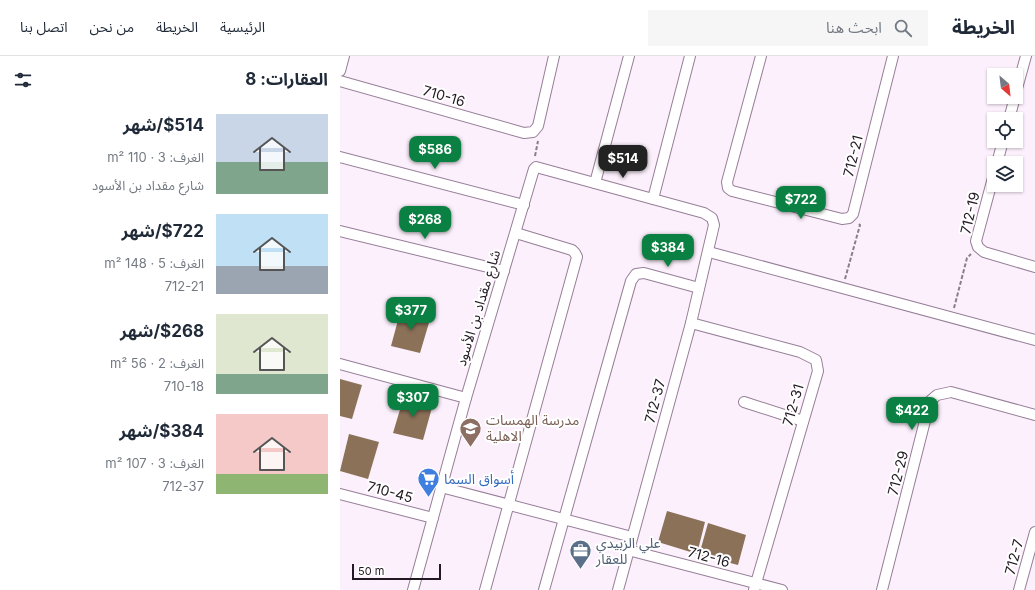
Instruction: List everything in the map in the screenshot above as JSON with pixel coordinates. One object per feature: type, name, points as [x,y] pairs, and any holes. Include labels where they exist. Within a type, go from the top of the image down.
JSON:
[{"type":"street","points":[[340,70],[344,56]]},
{"type":"street","points":[[538,126],[554,56]]},
{"type":"street","points":[[595,183],[628,56]]},
{"type":"street","points":[[534,169],[538,168],[653,199],[690,56]]},
{"type":"street","points":[[761,56],[727,182],[728,188],[732,191],[842,219],[849,218],[853,214]]},
{"type":"street","name":"712-21","points":[[853,214],[893,56]]},
{"type":"street","points":[[1023,68],[1026,56]]},
{"type":"street","name":"710-16","points":[[340,80],[524,133],[533,132],[538,126]]},
{"type":"street","points":[[340,157],[524,205]]},
{"type":"street","name":"شارع مقداد بن الأسود","points":[[413,590],[466,398],[534,169]]},
{"type":"street","name":"712-19","points":[[989,192],[976,241],[978,247],[984,252],[1035,266]]},
{"type":"street","name":"712-37","points":[[618,590],[691,323],[714,225],[712,218],[704,213],[653,199]]},
{"type":"street","points":[[340,231],[504,271]]},
{"type":"street","points":[[485,590],[576,257],[572,250],[516,233]]},
{"type":"street","points":[[708,252],[1035,340]]},
{"type":"street","points":[[544,590],[631,282],[636,274],[644,273],[699,288]]},
{"type":"street","name":"712-31","points":[[691,323],[800,352],[816,360],[818,372],[755,587]]},
{"type":"street","points":[[340,364],[466,398]]},
{"type":"street","name":"712-29","points":[[882,590],[930,401],[937,394],[951,392],[1035,416]]},
{"type":"street","points":[[744,402],[803,421]]},
{"type":"street","points":[[441,487],[632,537]]},
{"type":"street","name":"710-45","points":[[340,494],[433,518]]},
{"type":"street","name":"712-7","points":[[1019,590],[1035,532]]},
{"type":"street","name":"712-16","points":[[628,550],[755,587],[782,590]]},
{"type":"path","points":[[534,169],[538,144],[538,126]]},
{"type":"path","points":[[843,288],[860,225],[853,214]]},
{"type":"path","points":[[951,317],[967,258],[978,247]]},
{"type":"building","points":[[401,309],[431,316],[420,353],[391,346]]},
{"type":"building","points":[[340,379],[362,385],[352,419],[340,416]]},
{"type":"building","points":[[404,396],[433,404],[423,440],[393,433]]},
{"type":"building","points":[[349,434],[379,442],[368,479],[340,471]]},
{"type":"building","points":[[667,511],[705,522],[697,554],[658,542]]},
{"type":"building","points":[[708,523],[746,535],[738,565],[699,555]]},
{"type":"place","name":"مدرسة الهمسات الاهلية","points":[[471,448]]},
{"type":"place","name":"أسواق السما","points":[[428,498]]},
{"type":"place","name":"علي الزبيدي للعقار","points":[[580,570]]}]
